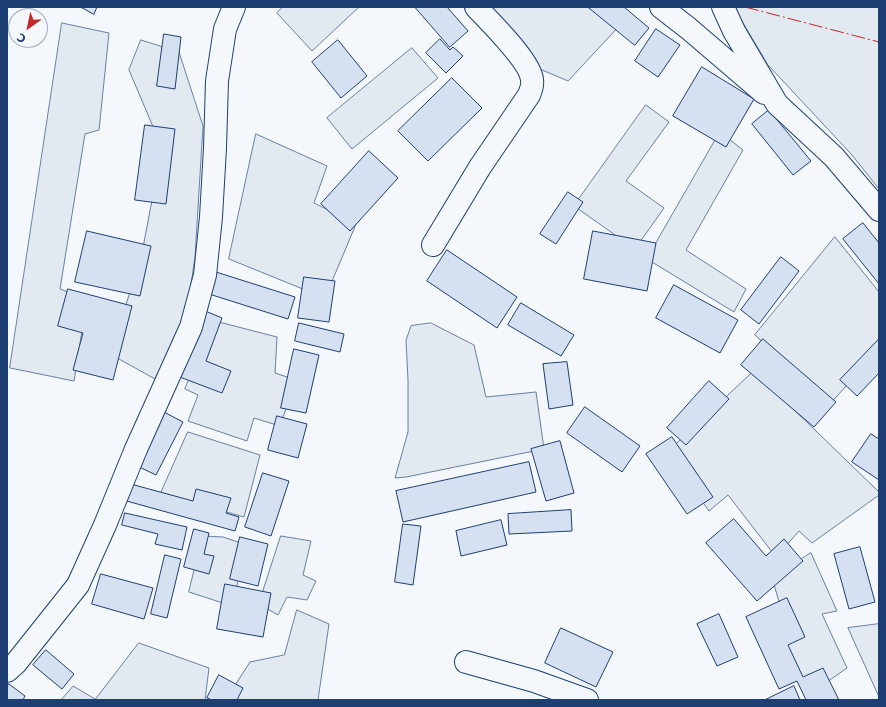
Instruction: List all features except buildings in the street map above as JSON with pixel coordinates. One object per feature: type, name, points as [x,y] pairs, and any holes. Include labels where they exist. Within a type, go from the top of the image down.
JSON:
[{"type":"lane","points":[[7,671],[16,663],[78,585],[105,525],[136,449],[192,327],[205,275],[211,217],[215,148],[216,81],[225,29],[234,7]]},
{"type":"lane","points":[[433,245],[480,167],[529,95],[532,86],[532,79],[529,70],[515,50],[476,7]]},
{"type":"lane","points":[[661,7],[688,28],[777,104],[834,157],[879,210]]},
{"type":"lane","points":[[723,7],[734,31],[777,104]]},
{"type":"lane","points":[[466,662],[534,681],[587,700]]},
{"type":"shaded area","points":[[283,7],[359,7],[312,51],[277,13]]},
{"type":"shaded area","points":[[485,7],[602,7],[622,23],[568,81],[535,67]]},
{"type":"shaded area","points":[[734,7],[879,7],[879,189],[852,155],[768,65]]},
{"type":"shaded area","points":[[62,23],[109,33],[99,130],[85,134],[60,289],[87,299],[74,381],[10,368]]},
{"type":"shaded area","points":[[141,40],[179,52],[203,126],[195,257],[185,326],[155,379],[110,354],[141,258],[162,148],[129,70]]},
{"type":"shaded area","points":[[412,48],[438,78],[352,149],[327,118]]},
{"type":"shaded area","points":[[646,105],[669,122],[626,181],[664,208],[635,249],[574,206]]},
{"type":"shaded area","points":[[720,132],[743,150],[686,250],[746,289],[734,312],[647,259]]},
{"type":"shaded area","points":[[256,134],[327,166],[314,203],[356,224],[325,298],[229,259]]},
{"type":"shaded area","points":[[835,237],[879,292],[879,349],[830,404],[755,335]]},
{"type":"shaded area","points":[[215,321],[277,337],[275,373],[296,380],[280,426],[254,418],[247,441],[188,421],[198,395],[185,389]]},
{"type":"shaded area","points":[[431,323],[474,345],[486,397],[536,392],[544,449],[395,478],[408,432],[406,340],[411,326]]},
{"type":"shaded area","points":[[754,371],[879,492],[879,495],[812,543],[799,531],[776,557],[728,495],[709,511],[668,452]]},
{"type":"shaded area","points":[[188,432],[260,455],[244,517],[161,493]]},
{"type":"shaded area","points":[[203,536],[223,537],[247,545],[232,606],[189,592]]},
{"type":"shaded area","points":[[281,536],[311,541],[303,575],[316,581],[307,600],[287,597],[278,615],[259,604]]},
{"type":"shaded area","points":[[811,553],[837,611],[822,614],[847,668],[811,693],[772,644],[786,625],[772,578]]},
{"type":"shaded area","points":[[297,610],[329,624],[318,700],[230,700],[232,690],[250,662],[284,655]]},
{"type":"shaded area","points":[[879,624],[879,697],[848,628]]},
{"type":"shaded area","points":[[139,643],[209,668],[205,700],[61,700],[73,686],[95,699]]},
{"type":"power","points":[[745,7],[879,42]]}]
